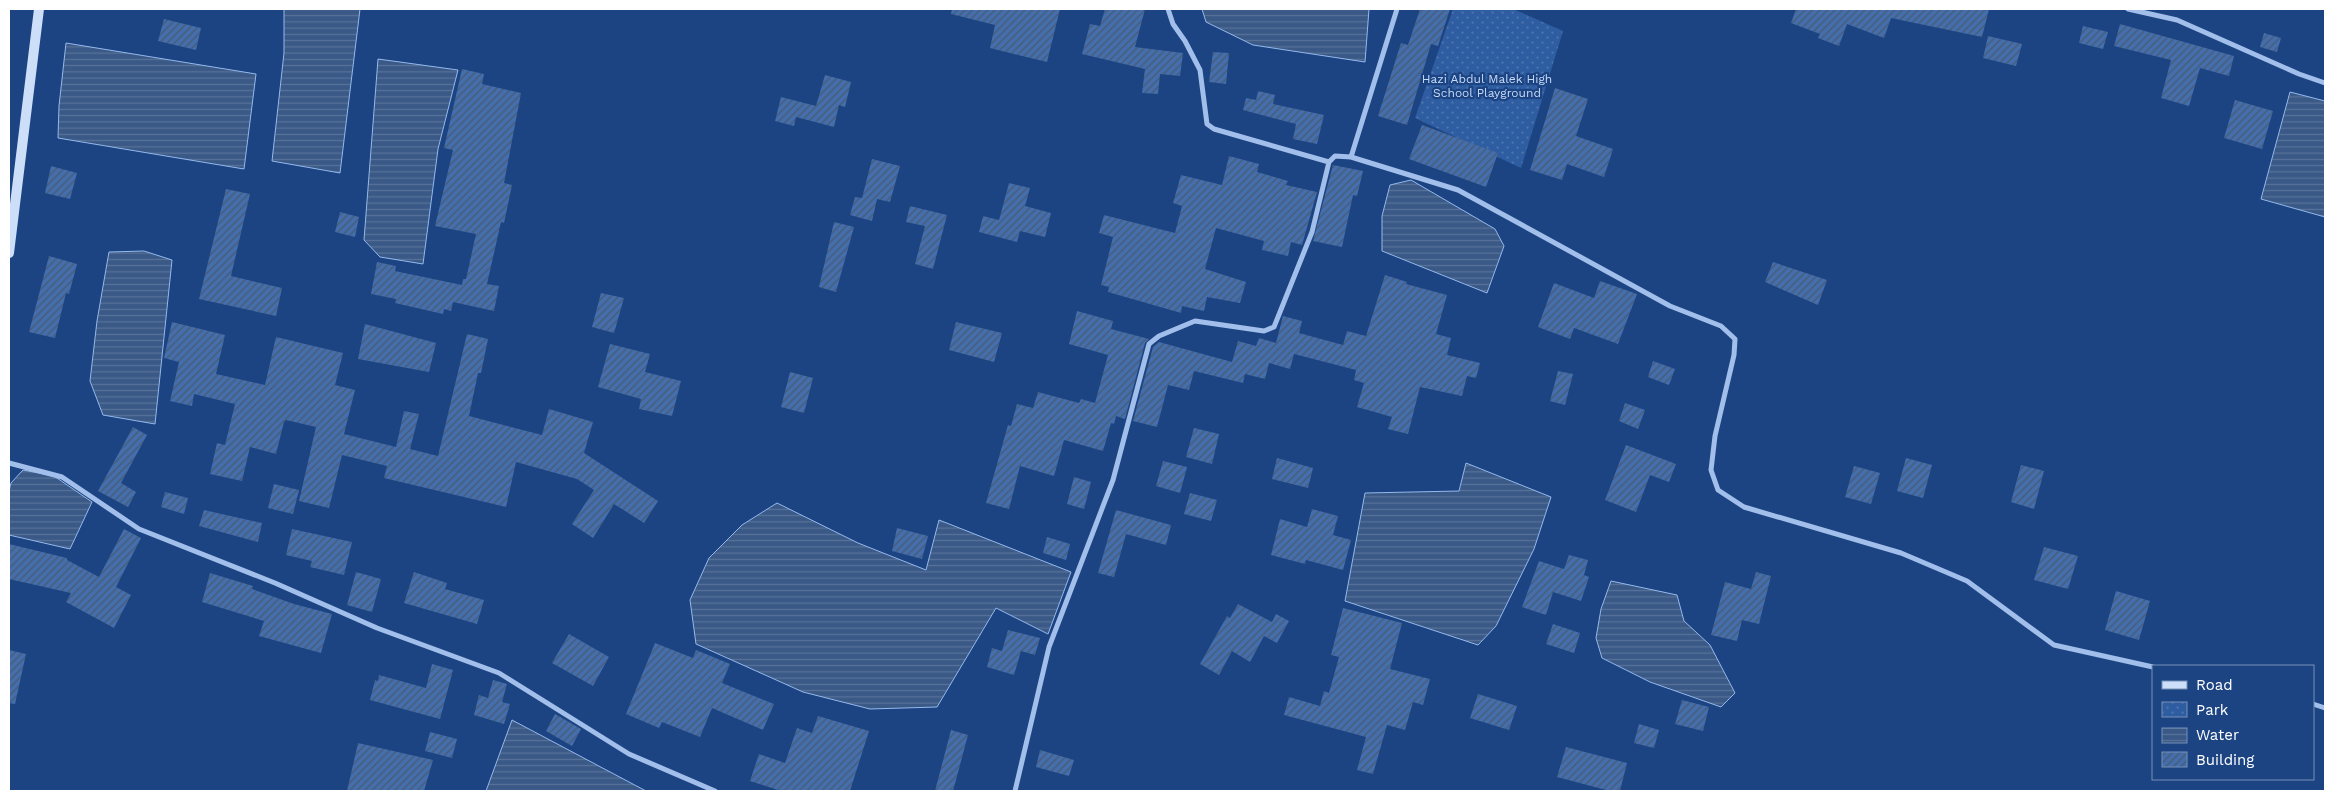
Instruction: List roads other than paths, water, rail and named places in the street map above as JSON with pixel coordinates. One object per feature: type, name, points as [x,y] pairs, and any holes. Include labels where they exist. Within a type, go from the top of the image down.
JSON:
[{"type":"main road","points":[[9,253],[39,9]]},
{"type":"street","points":[[1168,9],[1173,24],[1185,41],[1200,70],[1207,124],[1214,129],[1329,162]]},
{"type":"street","points":[[1351,157],[1397,9]]},
{"type":"street","points":[[2128,9],[2177,20],[2299,74],[2325,83]]},
{"type":"street","points":[[1015,791],[1049,647],[1113,480],[1149,344],[1159,336],[1195,321],[1264,331],[1274,327],[1312,232],[1329,162],[1335,156],[1351,157],[1458,190],[1670,306],[1721,326],[1735,338],[1734,355],[1716,436],[1711,470],[1718,490],[1744,507],[1901,553],[1967,581],[2054,645],[2152,667]]},
{"type":"street","points":[[9,463],[62,476],[139,529],[276,583],[377,628],[499,673],[629,754],[714,791]]},
{"type":"water","points":[[284,9],[360,9],[340,173],[272,161],[284,53]]},
{"type":"water","points":[[1202,9],[1369,9],[1365,62],[1253,45],[1206,22]]},
{"type":"water","points":[[66,43],[256,74],[244,169],[58,138],[59,106]]},
{"type":"water","points":[[378,59],[458,70],[438,149],[423,264],[380,257],[364,240]]},
{"type":"water","points":[[2290,92],[2325,101],[2325,217],[2261,199]]},
{"type":"water","points":[[1411,180],[1495,229],[1504,246],[1487,293],[1382,251],[1382,216],[1390,185]]},
{"type":"water","points":[[144,251],[172,260],[155,424],[103,415],[90,381],[97,321],[109,252]]},
{"type":"water","points":[[1466,463],[1551,497],[1534,549],[1496,626],[1478,645],[1345,601],[1365,493],[1459,491]]},
{"type":"water","points":[[23,470],[54,476],[92,502],[70,549],[9,535],[9,491],[11,483]]},
{"type":"water","points":[[777,503],[858,543],[926,570],[939,520],[1071,572],[1048,634],[996,608],[937,707],[870,709],[803,692],[696,644],[690,600],[709,558],[742,525]]},
{"type":"water","points":[[1611,581],[1677,595],[1684,621],[1710,645],[1735,693],[1721,707],[1650,682],[1602,658],[1596,638],[1601,609]]},
{"type":"water","points":[[512,720],[646,791],[486,791]]},
{"type":"park label","name":"Hazi Abdul Malek High School Playground","points":[[1487,86]]}]
